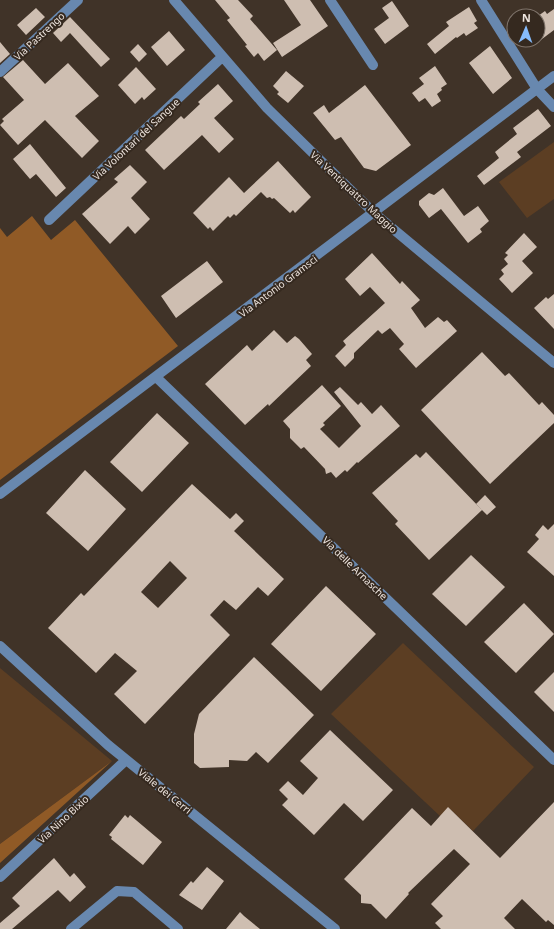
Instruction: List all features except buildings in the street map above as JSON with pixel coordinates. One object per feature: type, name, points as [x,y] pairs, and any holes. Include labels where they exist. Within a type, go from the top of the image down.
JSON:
[{"type":"street","name":"Via Pastrengo","points":[[0,72],[78,0]]},
{"type":"street","name":"Via Ventiquattro Maggio","points":[[174,0],[267,108],[374,213],[554,363]]},
{"type":"street","points":[[330,0],[373,65]]},
{"type":"street","points":[[480,0],[537,89],[554,107]]},
{"type":"street","name":"Via Volontari del Sangue","points":[[49,220],[222,57]]},
{"type":"street","name":"Via Antonio Gramsci","points":[[0,494],[554,76]]},
{"type":"street","name":"Via delle Arnasche","points":[[156,377],[554,760]]},
{"type":"street","name":"Viale dei Cerri","points":[[0,646],[108,745],[335,929]]},
{"type":"street","name":"Via Nino Bixio","points":[[0,877],[126,760]]},
{"type":"street","points":[[71,929],[117,891],[134,892],[178,929]]},
{"type":"shaded area","points":[[554,142],[554,199],[527,218],[499,182]]},
{"type":"shaded area","points":[[32,216],[51,240],[75,220],[178,346],[0,480],[0,228],[7,237]]},
{"type":"shaded area","points":[[403,643],[534,767],[473,831],[449,808],[440,816],[331,714]]},
{"type":"shaded area","points":[[0,668],[112,761],[0,844]]},
{"type":"shaded area","points":[[112,761],[0,863],[0,844]]}]
